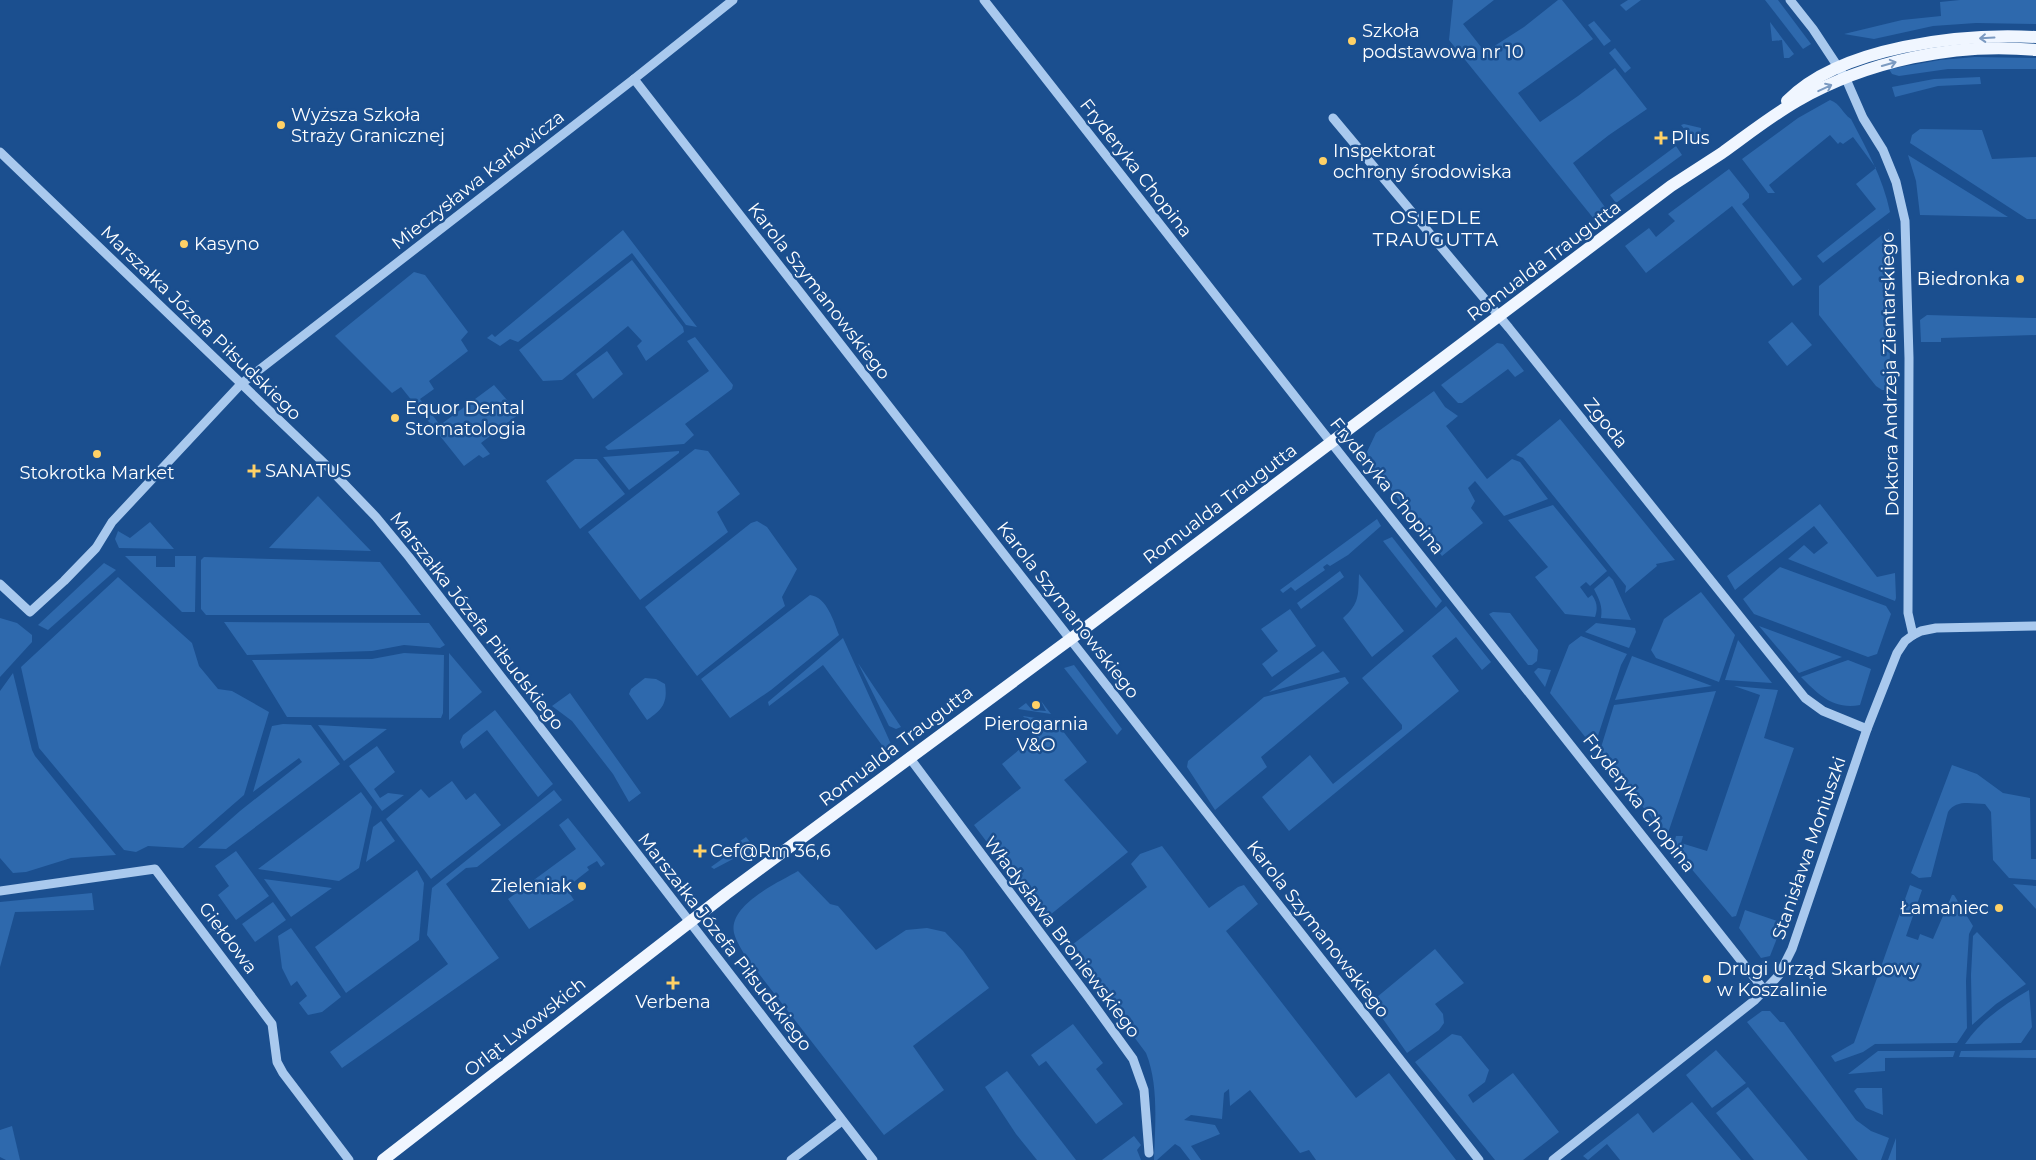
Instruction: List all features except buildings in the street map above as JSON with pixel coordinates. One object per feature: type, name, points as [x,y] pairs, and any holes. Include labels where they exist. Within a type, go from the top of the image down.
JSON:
[{"type":"main road","name":"Romualda Traugutta","points":[[1773,115],[1794,94],[1838,68],[1898,48],[1926,43],[1997,37],[2036,37]]},
{"type":"main road","name":"Romualda Traugutta","points":[[689,922],[1070,639],[1671,186],[1724,152],[1773,115],[1799,100],[1846,79],[1904,60],[1933,54],[1990,49],[2036,50]]},
{"type":"main road","name":"Orląt Lwowskich","points":[[383,1160],[689,922]]},
{"type":"street","name":"Mieczysława Karłowicza","points":[[0,584],[30,612],[96,548],[112,522],[241,384],[733,0]]},
{"type":"street","name":"Fryderyka Chopina","points":[[984,0],[1765,991]]},
{"type":"street","name":"Doktora Andrzeja Zientarskiego","points":[[1790,0],[1813,28],[1846,79],[1863,118],[1883,150],[1896,182],[1905,221],[1909,358],[1908,613],[1913,635]]},
{"type":"street","name":"Karola Szymanowskiego","points":[[634,79],[1478,1160]]},
{"type":"street","name":"Zgoda","points":[[1333,118],[1500,316],[1805,698],[1823,711],[1868,729]]},
{"type":"street","name":"Marszałka Józefa Piłsudskiego","points":[[0,152],[346,485],[397,542],[873,1160]]},
{"type":"street","points":[[1913,635],[1936,628],[2036,626]]},
{"type":"street","name":"Stanisława Moniuszki","points":[[1553,1160],[1765,991],[1779,975],[1788,957],[1868,729],[1897,653],[1905,641],[1913,635]]},
{"type":"street","name":"Władysława Broniewskiego","points":[[909,757],[1133,1059],[1144,1090],[1149,1153]]},
{"type":"street","name":"Giełdowa","points":[[0,891],[155,869],[272,1024],[277,1062],[348,1160]]},
{"type":"street","points":[[791,1160],[842,1120]]},
{"type":"shaded area","points":[[1453,0],[1494,0],[1463,24],[1485,52],[1524,27],[1558,0],[1562,0],[1593,39],[1518,93],[1540,122],[1615,68],[1647,109],[1573,163],[1607,210],[1594,219],[1449,40]]},
{"type":"shaded area","points":[[1628,0],[1641,0],[1626,11],[1620,5]]},
{"type":"shaded area","points":[[1765,0],[1778,0],[1811,44],[1803,49]]},
{"type":"shaded area","points":[[1960,0],[2036,0],[2036,24],[1976,23],[1933,26],[1874,39],[1844,34],[1902,20],[1941,16],[1940,2]]},
{"type":"shaded area","points":[[1594,21],[1611,41],[1604,46],[1588,25]]},
{"type":"shaded area","points":[[1770,22],[1794,54],[1789,58],[1784,58],[1782,40],[1772,41]]},
{"type":"shaded area","points":[[1615,48],[1631,68],[1625,73],[1609,53]]},
{"type":"shaded area","points":[[1975,57],[2036,58],[2036,69],[1948,69],[1899,76],[1892,74],[1889,69],[1940,60]]},
{"type":"shaded area","points":[[1980,77],[1981,84],[1938,86],[1895,97],[1892,87],[1934,79]]},
{"type":"shaded area","points":[[1830,100],[1837,104],[1851,119],[1875,166],[1853,137],[1843,144],[1840,142],[1838,144],[1830,135],[1769,185],[1775,193],[1768,193],[1742,159],[1798,118]]},
{"type":"shaded area","points":[[1681,125],[1701,128],[1700,141],[1694,141]]},
{"type":"shaded area","points":[[1920,129],[1982,130],[1992,159],[2036,157],[2036,219],[2027,219],[1910,143],[1912,135]]},
{"type":"shaded area","points":[[1676,146],[1682,155],[1616,203],[1610,195]]},
{"type":"shaded area","points":[[1908,155],[2008,217],[1920,215],[1916,181]]},
{"type":"shaded area","points":[[1876,168],[1890,212],[1823,263],[1817,256],[1876,209],[1856,184]]},
{"type":"shaded area","points":[[1729,169],[1749,194],[1749,198],[1742,204],[1802,279],[1793,286],[1732,206],[1646,273],[1625,246],[1649,228],[1656,237],[1675,221],[1668,214]]},
{"type":"shaded area","points":[[1889,229],[1890,390],[1882,390],[1876,386],[1819,315],[1819,286]]},
{"type":"shaded area","points":[[623,230],[697,327],[686,325],[632,253],[518,342],[510,339],[500,346],[487,338],[492,334],[495,337]]},
{"type":"shaded area","points":[[632,260],[683,327],[684,332],[646,361],[637,346],[642,341],[628,326],[562,380],[543,381],[519,350]]},
{"type":"shaded area","points":[[414,272],[425,275],[468,332],[461,340],[468,351],[429,381],[434,389],[420,399],[440,425],[494,385],[519,414],[481,443],[490,454],[483,458],[479,455],[464,466],[401,387],[392,393],[335,336]]},
{"type":"shaded area","points":[[1927,315],[2036,318],[2036,335],[1941,338],[1941,342],[1921,342],[1920,320]]},
{"type":"shaded area","points":[[1792,322],[1812,345],[1787,366],[1768,342]]},
{"type":"shaded area","points":[[695,337],[733,385],[732,389],[685,424],[694,435],[684,444],[608,450],[605,447],[709,371],[687,341]]},
{"type":"shaded area","points":[[1497,343],[1503,344],[1524,371],[1515,377],[1508,369],[1462,403],[1458,403],[1441,385]]},
{"type":"shaded area","points":[[607,351],[623,374],[593,399],[576,374]]},
{"type":"shaded area","points":[[1434,391],[1445,407],[1458,416],[1446,426],[1487,479],[1512,459],[1520,462],[1548,499],[1504,516],[1475,481],[1468,488],[1475,501],[1471,508],[1483,523],[1442,556],[1365,456],[1376,433]]},
{"type":"shaded area","points":[[1560,419],[1675,560],[1656,564],[1657,566],[1625,593],[1626,586],[1523,458],[1516,455]]},
{"type":"shaded area","points":[[695,449],[708,451],[740,494],[717,512],[728,532],[640,600],[588,532]]},
{"type":"shaded area","points":[[679,451],[679,453],[629,490],[603,457]]},
{"type":"shaded area","points":[[575,459],[597,459],[625,494],[580,529],[546,481]]},
{"type":"shaded area","points":[[318,496],[371,551],[269,548]]},
{"type":"shaded area","points":[[1820,504],[1877,577],[1895,573],[1895,601],[1788,559],[1804,545],[1814,554],[1828,543],[1814,526],[1735,590],[1727,576]]},
{"type":"shaded area","points":[[1553,505],[1607,571],[1590,586],[1586,582],[1580,587],[1588,598],[1592,595],[1595,600],[1597,608],[1595,617],[1565,614],[1535,577],[1548,567],[1508,520]]},
{"type":"shaded area","points":[[1377,519],[1381,526],[1348,555],[1330,566],[1327,564],[1323,567],[1325,570],[1295,591],[1291,587],[1283,593],[1280,590]]},
{"type":"shaded area","points":[[757,521],[767,527],[797,569],[782,597],[785,606],[697,676],[645,607],[751,523]]},
{"type":"shaded area","points":[[150,522],[174,549],[119,548],[115,539],[118,531],[130,538]]},
{"type":"shaded area","points":[[1392,537],[1442,601],[1436,608],[1383,541]]},
{"type":"shaded area","points":[[125,556],[156,556],[156,567],[175,567],[175,556],[196,556],[195,612],[182,612]]},
{"type":"shaded area","points":[[204,557],[380,562],[421,615],[206,615],[201,609],[201,560]]},
{"type":"shaded area","points":[[104,563],[116,570],[48,630],[38,625]]},
{"type":"shaded area","points":[[1780,567],[1886,606],[1891,614],[1877,654],[1868,657],[1754,614],[1743,599]]},
{"type":"shaded area","points":[[1340,571],[1344,577],[1301,609],[1297,603]]},
{"type":"shaded area","points":[[1359,574],[1404,631],[1372,657],[1343,618],[1353,608],[1357,598]]},
{"type":"shaded area","points":[[1609,576],[1613,580],[1631,620],[1601,618],[1601,606],[1594,589]]},
{"type":"shaded area","points":[[118,577],[192,643],[199,666],[218,689],[232,691],[269,712],[244,795],[183,848],[148,846],[136,852],[124,850],[39,748],[21,667]]},
{"type":"shaded area","points":[[1701,592],[1735,635],[1719,682],[1656,658],[1651,650],[1664,619]]},
{"type":"shaded area","points":[[810,595],[821,600],[825,605],[839,635],[771,690],[730,718],[701,679]]},
{"type":"shaded area","points":[[1446,606],[1491,662],[1482,670],[1456,637],[1432,656],[1459,691],[1289,831],[1262,797],[1310,755],[1333,784],[1402,729],[1402,725],[1362,678]]},
{"type":"shaded area","points":[[1290,609],[1316,646],[1272,677],[1262,664],[1278,651],[1261,629]]},
{"type":"shaded area","points":[[1493,612],[1510,613],[1538,650],[1537,661],[1532,665],[1528,665],[1489,614]]},
{"type":"shaded area","points":[[0,618],[17,623],[32,635],[32,642],[0,677]]},
{"type":"shaded area","points":[[224,622],[429,623],[445,645],[440,648],[404,645],[372,651],[247,655]]},
{"type":"shaded area","points":[[1596,623],[1635,628],[1636,632],[1629,648],[1585,632]]},
{"type":"shaded area","points":[[1759,626],[1842,657],[1799,673]]},
{"type":"shaded area","points":[[1581,636],[1627,654],[1621,665],[1594,748],[1550,693],[1569,645]]},
{"type":"shaded area","points":[[843,638],[891,744],[891,748],[887,752],[823,665],[769,706],[768,702]]},
{"type":"shaded area","points":[[1738,640],[1772,683],[1725,680]]},
{"type":"shaded area","points":[[1323,651],[1340,672],[1269,692]]},
{"type":"shaded area","points":[[404,653],[444,655],[443,713],[441,718],[287,717],[252,660],[372,659]]},
{"type":"shaded area","points":[[449,653],[482,692],[449,720]]},
{"type":"shaded area","points":[[1632,656],[1712,686],[1615,700]]},
{"type":"shaded area","points":[[1848,660],[1871,669],[1860,705],[1850,706],[1834,703],[1820,695],[1801,677]]},
{"type":"shaded area","points":[[858,663],[901,727],[896,729],[889,726]]},
{"type":"shaded area","points":[[1074,665],[1122,729],[1117,735],[1064,668]]},
{"type":"shaded area","points":[[1538,668],[1551,670],[1545,687],[1534,672]]},
{"type":"shaded area","points":[[13,673],[35,756],[116,855],[71,858],[26,872],[13,873],[0,858],[0,691]]},
{"type":"shaded area","points":[[1345,677],[1349,683],[1261,757],[1267,767],[1215,810],[1187,767],[1188,761],[1264,697]]},
{"type":"shaded area","points":[[645,678],[656,679],[665,684],[666,691],[663,705],[657,713],[647,720],[629,694],[631,689]]},
{"type":"shaded area","points":[[1734,686],[1778,690],[1764,738],[1794,748],[1736,916],[1732,917],[1673,847],[1676,836],[1683,836],[1681,843],[1707,851],[1760,695]]},
{"type":"shaded area","points":[[1716,691],[1667,836],[1599,754],[1614,705]]},
{"type":"shaded area","points":[[570,693],[641,793],[629,802],[613,774],[572,721],[552,706]]},
{"type":"shaded area","points":[[1041,701],[1051,714],[1018,709],[1026,703],[1032,710],[1046,711]]},
{"type":"shaded area","points":[[495,710],[553,784],[538,797],[487,730],[463,749],[460,742],[463,735]]},
{"type":"shaded area","points":[[1023,716],[1055,721],[1087,762],[1064,780],[1128,852],[1045,919],[974,825],[1021,788],[1002,764],[1038,734]]},
{"type":"shaded area","points":[[283,724],[311,725],[340,764],[226,849],[198,848],[240,811],[302,762],[299,758],[253,792],[272,726]]},
{"type":"shaded area","points":[[318,725],[387,729],[344,761]]},
{"type":"shaded area","points":[[377,746],[395,772],[374,789],[380,798],[388,793],[404,795],[382,811],[349,766]]},
{"type":"shaded area","points":[[1952,765],[1977,774],[2003,793],[2030,798],[2031,859],[2036,859],[2036,880],[2009,878],[1993,860],[1991,812],[1985,804],[1970,803],[1955,805],[1948,812],[1931,877],[1919,878],[1911,873]]},
{"type":"shaded area","points":[[452,781],[466,800],[475,793],[501,825],[431,879],[386,819],[421,789],[429,798]]},
{"type":"shaded area","points":[[554,790],[562,800],[477,867],[466,868],[446,884],[499,958],[342,1068],[330,1052],[448,964],[427,935],[432,888]]},
{"type":"shaded area","points":[[361,792],[372,807],[359,868],[339,881],[258,869]]},
{"type":"shaded area","points":[[568,818],[605,864],[601,867],[597,861],[587,867],[589,870],[566,888],[574,900],[529,929],[508,899],[576,849],[559,825]]},
{"type":"shaded area","points":[[381,821],[395,841],[366,862],[373,827]]},
{"type":"shaded area","points":[[746,837],[755,848],[741,856],[733,846]]},
{"type":"shaded area","points":[[1162,846],[1209,908],[1238,887],[1244,885],[1258,904],[1226,931],[1356,1098],[1389,1073],[1456,1160],[1316,1160],[1309,1150],[1300,1153],[1250,1090],[1230,1106],[1229,1089],[1224,1093],[1222,1119],[1191,1115],[1184,1120],[1215,1125],[1220,1134],[1191,1146],[1201,1160],[1190,1160],[1180,1147],[1175,1144],[1157,1160],[1154,1160],[1155,1092],[1146,1053],[1068,948],[1147,887],[1131,864],[1140,854]]},
{"type":"shaded area","points":[[236,851],[269,896],[236,920],[218,895],[229,886],[215,866]]},
{"type":"shaded area","points":[[729,854],[733,859],[714,869],[711,867]]},
{"type":"shaded area","points":[[417,870],[424,883],[419,940],[346,993],[315,947]]},
{"type":"shaded area","points":[[798,871],[830,904],[838,906],[876,950],[906,930],[927,928],[945,932],[963,951],[989,988],[913,1046],[944,1090],[884,1135],[746,957],[734,933],[734,923],[739,913],[747,904],[768,888]]},
{"type":"shaded area","points":[[264,879],[332,888],[291,917]]},
{"type":"shaded area","points":[[2013,884],[2036,886],[2036,909]]},
{"type":"shaded area","points":[[1910,885],[1922,890],[1906,936],[1918,940],[1920,934],[1933,939],[1952,895],[1954,895],[1973,926],[1969,934],[1966,981],[1967,1028],[1957,1043],[1875,1044],[1863,1052],[1835,1062],[1831,1056],[1854,1043]]},
{"type":"shaded area","points":[[92,893],[94,910],[15,912],[0,967],[0,902]]},
{"type":"shaded area","points":[[273,902],[286,920],[255,942],[242,924]]},
{"type":"shaded area","points":[[1745,910],[1783,923],[1770,956],[1761,958],[1739,928]]},
{"type":"shaded area","points":[[291,928],[341,997],[322,1012],[308,1015],[299,1003],[307,996],[297,981],[291,986],[282,968],[278,936]]},
{"type":"shaded area","points":[[1977,932],[2026,984],[1996,1004],[1972,1025],[1971,975],[1973,936]]},
{"type":"shaded area","points":[[1435,949],[1464,983],[1435,1004],[1443,1014],[1444,1023],[1439,1030],[1407,1053],[1371,1002]]},
{"type":"shaded area","points":[[2029,990],[2032,1027],[2021,1043],[1965,1044],[1986,1020],[2002,1007]]},
{"type":"shaded area","points":[[1762,1011],[1770,1011],[1780,1022],[1784,1022],[1856,1120],[1871,1131],[1889,1138],[1881,1160],[1858,1160],[1747,1022]]},
{"type":"shaded area","points":[[1073,1024],[1103,1063],[1096,1069],[1123,1104],[1096,1124],[1046,1061],[1039,1066],[1031,1055]]},
{"type":"shaded area","points":[[1452,1034],[1461,1036],[1489,1070],[1485,1082],[1468,1095],[1473,1103],[1513,1073],[1559,1132],[1523,1160],[1495,1160],[1415,1062]]},
{"type":"shaded area","points":[[1716,1050],[1746,1083],[1712,1108],[1686,1075]]},
{"type":"shaded area","points":[[2036,1050],[2036,1058],[1959,1057],[1961,1051]]},
{"type":"shaded area","points":[[1878,1051],[1955,1051],[1953,1057],[1885,1058],[1885,1071],[1848,1074]]},
{"type":"shaded area","points":[[1007,1071],[1076,1160],[1037,1160],[1016,1134],[985,1087]]},
{"type":"shaded area","points":[[1748,1087],[1808,1160],[1754,1160],[1716,1113]]},
{"type":"shaded area","points":[[1857,1088],[1882,1088],[1883,1115],[1866,1108],[1854,1091]]},
{"type":"shaded area","points":[[1692,1102],[1741,1160],[1620,1160],[1607,1144],[1588,1160],[1583,1156],[1638,1113],[1653,1133]]},
{"type":"shaded area","points":[[12,1126],[20,1160],[6,1160],[0,1157],[0,1130]]},
{"type":"shaded area","points":[[1134,1136],[1141,1145],[1137,1150],[1141,1160],[1102,1160]]},
{"type":"shaded area","points":[[1896,1138],[1896,1160],[1888,1160]]},
{"type":"place","name":"Szkoła podstawowa nr 10","points":[[1352,41]]},
{"type":"place","name":"Wyższa Szkoła Straży Granicznej","points":[[281,125]]},
{"type":"place","name":"Plus","points":[[1661,138]]},
{"type":"place","name":"Inspektorat ochrony środowiska","points":[[1323,161]]},
{"type":"place","name":"Kasyno","points":[[184,244]]},
{"type":"place","name":"Biedronka","points":[[2020,279]]},
{"type":"place","name":"Equor Dental Stomatologia","points":[[395,418]]},
{"type":"place","name":"Stokrotka Market","points":[[97,454]]},
{"type":"place","name":"SANATUS","points":[[254,471]]},
{"type":"place","name":"Pierogarnia V&O","points":[[1036,705]]},
{"type":"place","name":"Cef@Rm 36,6","points":[[700,851]]},
{"type":"place","name":"Zieleniak","points":[[582,886]]},
{"type":"place","name":"Łamaniec","points":[[1999,908]]},
{"type":"place","name":"Drugi Urząd Skarbowy w Koszalinie","points":[[1707,979]]},
{"type":"place","name":"Verbena","points":[[673,983]]},
{"type":"district","name":"OSIEDLE TRAUGUTTA","points":[[1436,228]]}]
